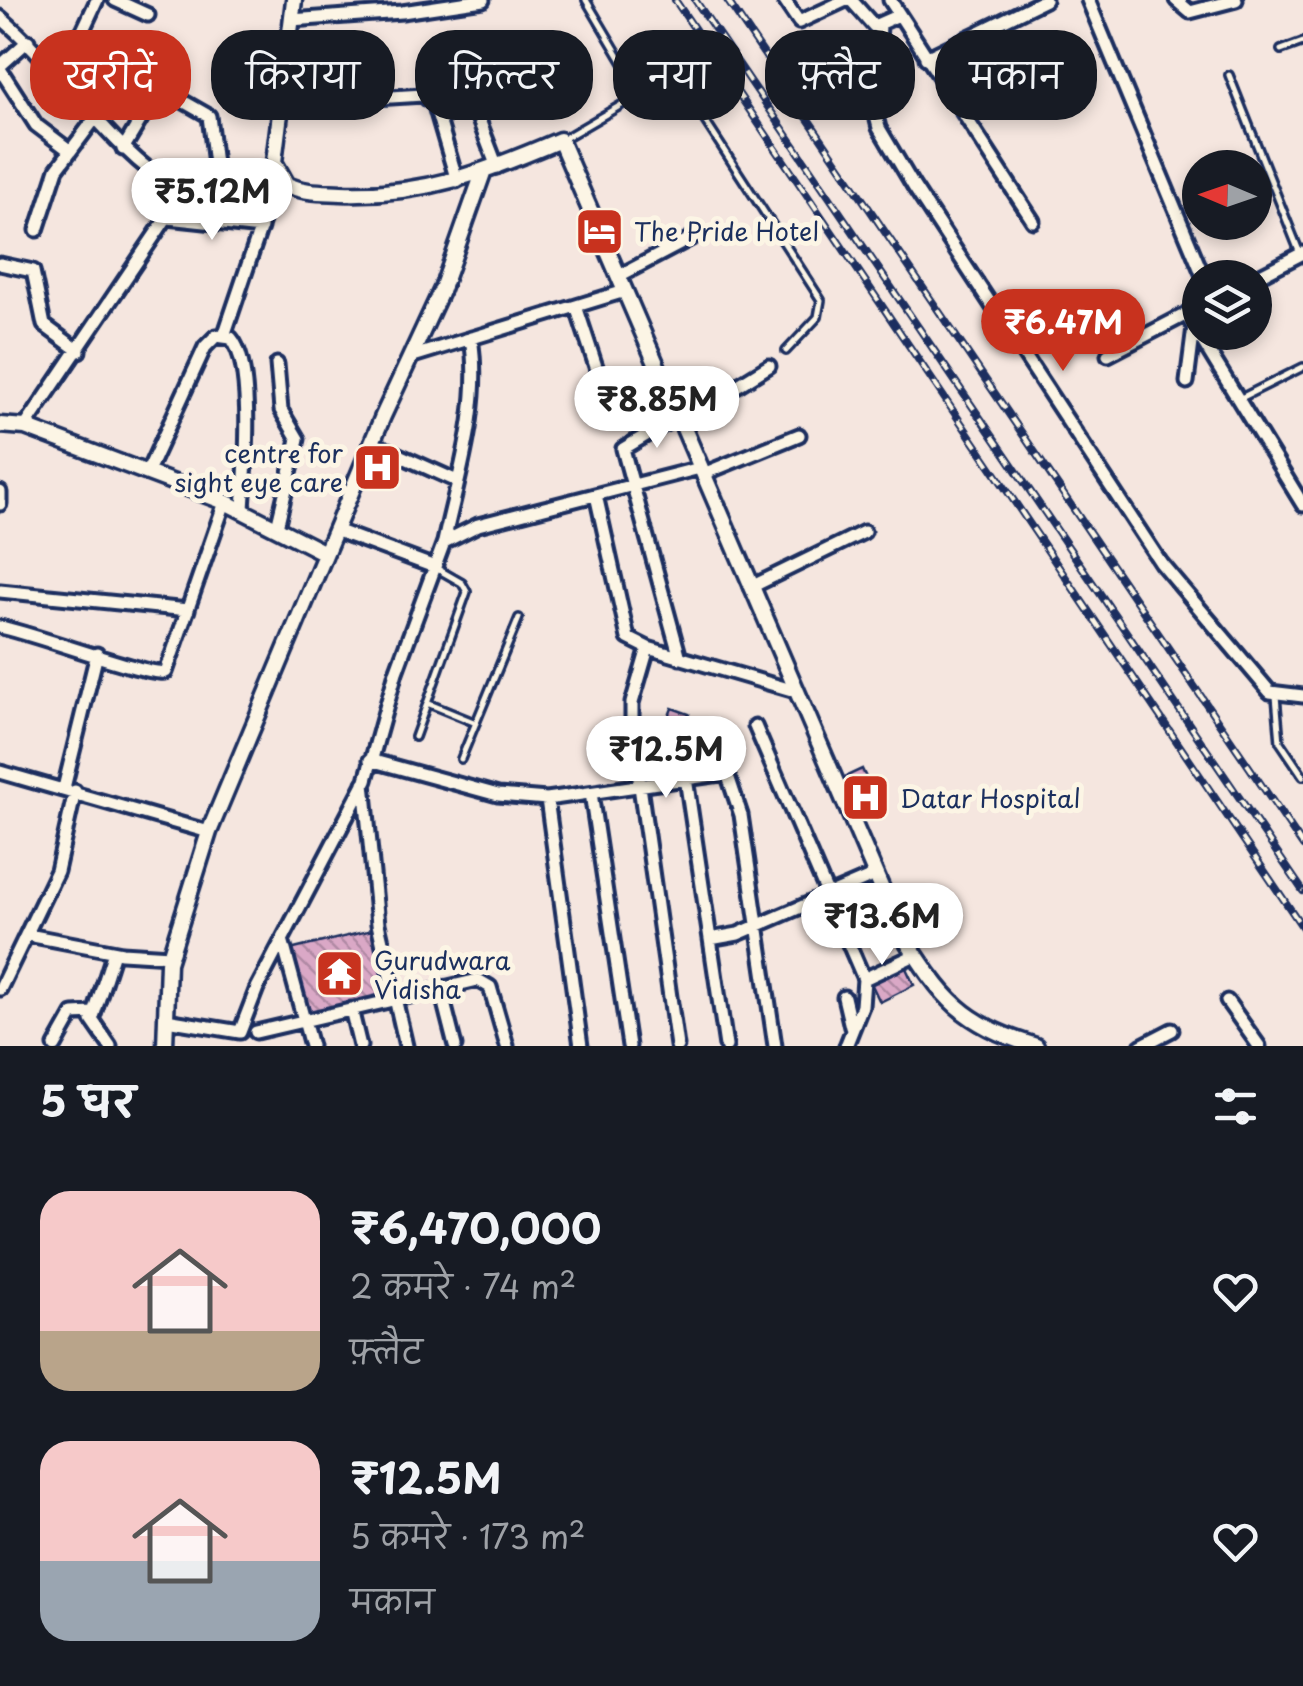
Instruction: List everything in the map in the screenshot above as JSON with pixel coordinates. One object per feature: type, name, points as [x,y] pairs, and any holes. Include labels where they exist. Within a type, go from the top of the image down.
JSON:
[{"type":"street","points":[[82,30],[97,0]]},
{"type":"street","points":[[114,0],[148,16]]},
{"type":"street","points":[[291,30],[294,0]]},
{"type":"street","points":[[292,20],[402,12],[483,0]]},
{"type":"street","points":[[784,0],[799,22],[849,0],[868,24],[880,25],[899,15]]},
{"type":"street","points":[[890,0],[1033,222]]},
{"type":"street","points":[[926,58],[1045,0]]},
{"type":"street","points":[[1088,0],[1196,260]]},
{"type":"street","points":[[1176,0],[1190,12],[1236,0]]},
{"type":"street","points":[[0,17],[28,42],[0,68],[36,125],[69,150]]},
{"type":"street","points":[[880,25],[875,112],[879,128],[914,188],[1161,563],[1276,696],[1303,696]]},
{"type":"street","points":[[123,150],[156,94],[165,92],[209,116],[216,172]]},
{"type":"street","points":[[395,97],[424,95],[435,106],[456,180]]},
{"type":"street","points":[[37,230],[45,198],[69,150],[94,120]]},
{"type":"street","points":[[98,120],[123,150],[182,193]]},
{"type":"street","points":[[224,336],[277,180],[274,162],[279,120]]},
{"type":"street","points":[[165,1046],[170,956],[209,832],[490,170],[476,120]]},
{"type":"street","points":[[26,427],[182,193],[204,172],[277,180],[299,190],[392,195],[490,170],[560,140],[874,875],[916,955],[953,1006],[971,1022],[1036,1046]]},
{"type":"street","points":[[168,218],[261,228]]},
{"type":"street","points":[[619,276],[701,232]]},
{"type":"street","points":[[1272,269],[1302,253]]},
{"type":"street","points":[[0,264],[34,270],[44,325],[78,351]]},
{"type":"street","points":[[410,356],[625,291]]},
{"type":"street","points":[[576,306],[605,394]]},
{"type":"street","points":[[1108,355],[1182,316]]},
{"type":"street","points":[[148,471],[205,347],[210,340],[224,336],[236,344],[244,391],[243,510]]},
{"type":"street","points":[[240,1032],[257,988],[283,943],[348,807],[364,783],[432,566],[444,542],[475,370],[471,338]]},
{"type":"street","points":[[1188,382],[1191,350]]},
{"type":"street","points":[[1208,350],[1303,505]]},
{"type":"street","points":[[277,364],[281,410],[298,439],[277,527]]},
{"type":"street","points":[[680,658],[624,455],[627,443],[769,366]]},
{"type":"street","points":[[0,425],[26,427],[148,471],[243,510],[325,553]]},
{"type":"street","points":[[444,542],[478,525],[701,471],[799,434]]},
{"type":"street","points":[[372,444],[456,481]]},
{"type":"street","points":[[0,492],[0,504]]},
{"type":"street","points":[[596,495],[628,638],[648,648],[795,691]]},
{"type":"street","points":[[0,627],[97,654],[152,675],[166,672],[225,502]]},
{"type":"street","points":[[336,530],[432,566]]},
{"type":"street","points":[[751,587],[864,532]]},
{"type":"street","points":[[0,591],[188,610]]},
{"type":"street","points":[[648,648],[632,703],[676,1046]]},
{"type":"street","points":[[0,989],[58,871],[97,654]]},
{"type":"street","points":[[756,726],[864,979],[862,1006],[846,1046]]},
{"type":"street","points":[[370,760],[498,795],[547,798],[720,772],[731,780],[776,1046]]},
{"type":"street","points":[[0,772],[209,832]]},
{"type":"street","points":[[686,778],[726,1046]]},
{"type":"street","points":[[364,783],[378,924],[406,1046]]},
{"type":"street","points":[[590,793],[629,1046]]},
{"type":"street","points":[[547,798],[581,1046]]},
{"type":"street","points":[[710,939],[758,926],[874,875]]},
{"type":"street","points":[[28,935],[114,952],[170,956]]},
{"type":"street","points":[[283,943],[311,1046]]},
{"type":"street","points":[[110,1046],[97,1032],[93,1013],[114,952]]},
{"type":"street","points":[[864,979],[916,955]]},
{"type":"street","points":[[166,1020],[256,1032],[440,987],[486,982],[506,1046]]},
{"type":"street","points":[[440,987],[455,1046]]},
{"type":"street","points":[[844,997],[851,1026]]},
{"type":"street","points":[[1227,1001],[1259,1046]]},
{"type":"street","points":[[351,1008],[360,1046]]},
{"type":"street","points":[[55,1046],[74,1014],[93,1013]]},
{"type":"street","points":[[1142,1046],[1172,1030]]},
{"type":"street","points":[[256,1032],[260,1046]]},
{"type":"lane","points":[[586,0],[613,45]]},
{"type":"lane","points":[[1281,50],[1303,42]]},
{"type":"lane","points":[[1229,75],[1302,253]]},
{"type":"lane","points":[[560,140],[613,110]]},
{"type":"lane","points":[[704,120],[821,300],[818,316],[786,352]]},
{"type":"lane","points":[[1238,400],[1303,367]]},
{"type":"lane","points":[[415,737],[467,592],[462,583],[432,566]]},
{"type":"lane","points":[[461,760],[519,618]]},
{"type":"lane","points":[[1276,696],[1280,742],[1303,776]]},
{"type":"lane","points":[[428,703],[476,723]]},
{"type":"building","points":[[672,708],[689,714],[676,746],[660,740]]},
{"type":"building","points":[[862,769],[878,803],[854,814],[838,780]]},
{"type":"building","name":"Gurudwara Vidisha","points":[[376,929],[391,997],[305,1019],[286,951]]},
{"type":"building","points":[[905,966],[914,985],[880,1002],[871,983]]},
{"type":"railway","points":[[675,0],[1303,928]]},
{"type":"railway","points":[[695,0],[1303,891]]},
{"type":"railway","points":[[727,0],[1303,846]]},
{"type":"place","name":"The Pride Hotel","points":[[599,231]]},
{"type":"place","name":"centre for sight eye care","points":[[378,467]]},
{"type":"place","name":"Datar Hospital","points":[[865,798]]},
{"type":"place","name":"Gurudwara Vidisha","points":[[339,974]]}]
